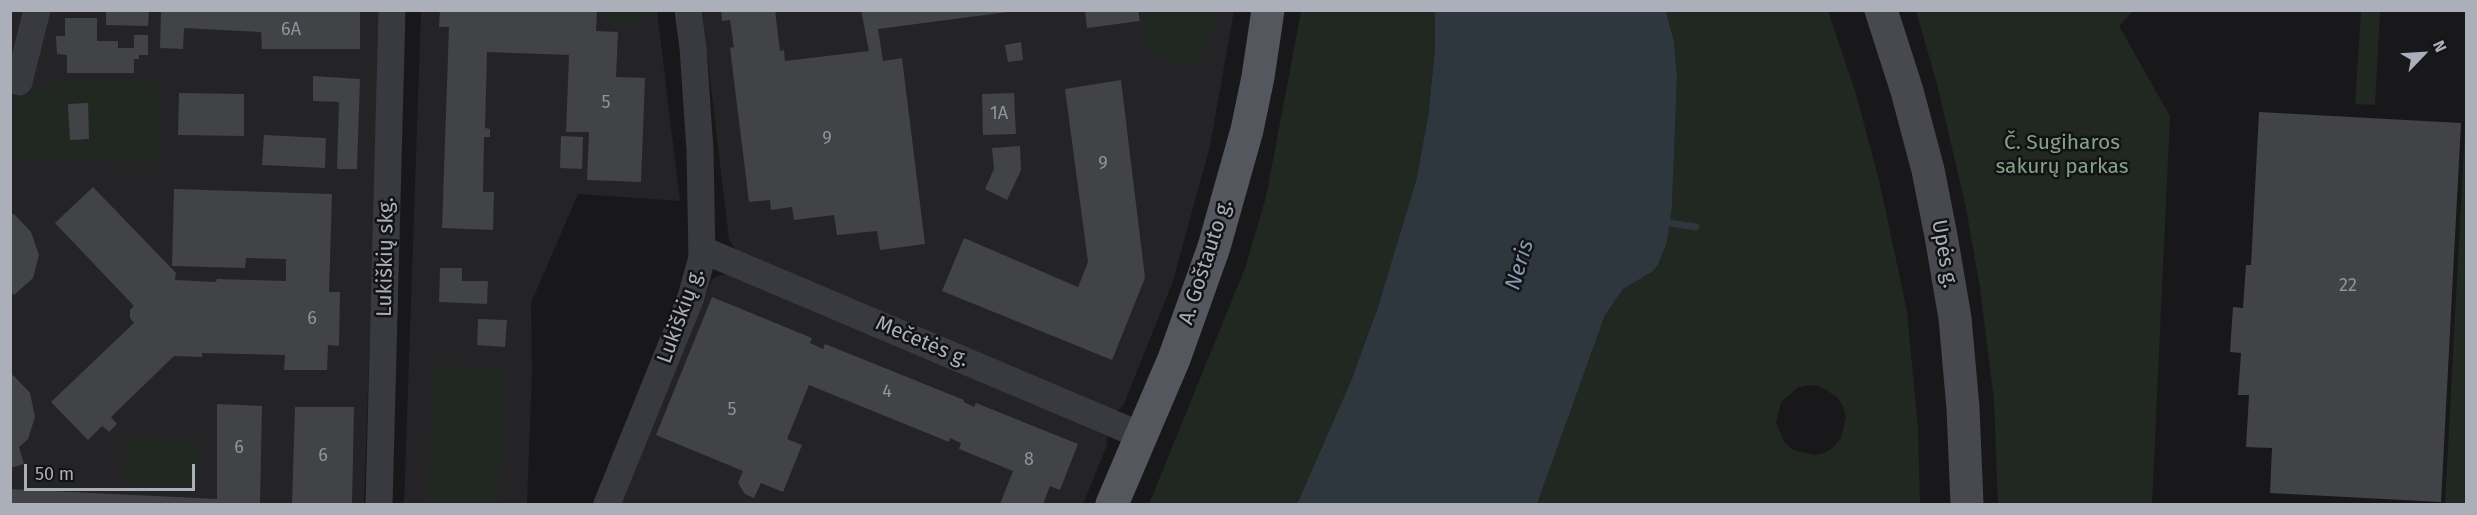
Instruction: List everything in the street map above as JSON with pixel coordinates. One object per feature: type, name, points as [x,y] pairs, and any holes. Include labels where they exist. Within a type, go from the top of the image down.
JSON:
[{"type":"main road","name":"A. Goštauto g.","points":[[1112,504],[1174,358],[1214,247],[1246,130],[1258,77],[1268,10]]},
{"type":"street","points":[[19,82],[37,10]]},
{"type":"street","name":"Lukiškių skg.","points":[[380,504],[392,10]]},
{"type":"street","name":"Lukiškių g.","points":[[607,504],[691,297],[703,250],[700,150],[688,10]]},
{"type":"street","name":"Upės g.","points":[[1881,10],[1907,91],[1928,170],[1941,236],[1955,318],[1963,408],[1967,504]]},
{"type":"street","name":"Mečetės g.","points":[[703,250],[1140,435]]},
{"type":"shaded area","points":[[10,11],[381,11],[364,504],[11,504]]},
{"type":"shaded area","points":[[421,11],[657,11],[680,201],[578,194],[531,303],[532,373],[527,504],[404,504]]},
{"type":"shaded area","points":[[702,11],[1234,11],[1210,146],[1173,281],[1123,406],[1117,411],[1108,411],[736,250],[729,240]]},
{"type":"shaded area","points":[[730,273],[1107,436],[1107,445],[1083,504],[620,504],[712,280],[717,276]]},
{"type":"green space","points":[[605,10],[658,11],[657,17],[640,17],[633,26],[615,27],[606,17]]},
{"type":"green space","points":[[1143,10],[1218,11],[1204,51],[1187,67],[1149,48],[1140,31],[1144,17]]},
{"type":"green space","points":[[1301,11],[1435,11],[1435,49],[1428,117],[1416,180],[1399,241],[1351,381],[1297,504],[1149,504],[1245,268],[1266,197]]},
{"type":"green space","points":[[1666,11],[1828,11],[1856,94],[1879,180],[1907,311],[1918,428],[1920,504],[1537,504],[1605,315],[1623,289],[1652,272],[1658,265],[1667,242],[1672,207],[1677,76],[1674,42]],"holes":[[[1808,385],[1819,386],[1837,397],[1846,417],[1841,438],[1834,447],[1825,453],[1814,455],[1793,450],[1785,443],[1776,423],[1781,402],[1797,388]]]},
{"type":"green space","name":"Č. Sugiharos sakurų parkas","points":[[1916,11],[2153,11],[2132,12],[2119,26],[2170,116],[2152,504],[1998,504],[1994,401],[1980,288],[1966,208],[1937,84]]},
{"type":"green space","points":[[2361,11],[2380,11],[2375,105],[2355,104]]},
{"type":"green space","points":[[67,79],[159,83],[158,163],[32,157],[11,162],[10,102]]},
{"type":"green space","points":[[2466,110],[2466,504],[2445,504]]},
{"type":"green space","points":[[434,365],[505,369],[498,504],[427,504]]},
{"type":"green space","points":[[126,437],[199,440],[198,485],[124,482]]},
{"type":"water","name":"Neris","points":[[1435,11],[1666,11],[1674,42],[1677,76],[1672,207],[1667,242],[1658,265],[1652,272],[1623,289],[1605,315],[1537,504],[1297,504],[1351,381],[1378,307],[1416,181],[1428,117],[1435,49]]},
{"type":"building","points":[[106,10],[149,10],[148,26],[106,25]]},
{"type":"building","points":[[360,10],[360,49],[262,49],[261,32],[184,28],[183,49],[160,48],[161,11]]},
{"type":"building","points":[[440,10],[597,10],[596,31],[618,32],[616,77],[645,78],[641,182],[587,180],[589,132],[566,132],[569,55],[487,52],[485,128],[490,129],[490,137],[484,137],[483,192],[494,192],[493,230],[442,228],[449,27],[439,27]]},
{"type":"building","points":[[721,10],[775,10],[780,51],[784,50],[785,61],[869,51],[861,10],[1023,10],[878,29],[883,61],[902,58],[925,244],[880,250],[877,231],[837,235],[834,215],[794,220],[792,207],[771,210],[770,200],[749,202],[730,48],[734,47],[730,20],[722,21]]},
{"type":"building","points":[[1085,10],[1138,10],[1140,21],[1087,28]]},
{"type":"building","points":[[65,18],[97,18],[97,41],[118,41],[118,48],[134,48],[134,35],[148,35],[148,55],[139,55],[139,59],[134,59],[134,73],[67,73],[67,55],[57,54],[56,36],[65,36]]},
{"type":"building","points":[[1021,42],[1023,60],[1008,62],[1005,45]]},
{"type":"building","points":[[313,76],[360,79],[357,169],[337,169],[339,102],[313,101]]},
{"type":"building","points":[[1121,80],[1145,278],[1112,360],[942,291],[964,238],[1078,287],[1088,262],[1065,89]]},
{"type":"building","points":[[179,93],[244,94],[244,136],[178,135]]},
{"type":"building","points":[[1014,93],[1016,134],[983,135],[982,94]]},
{"type":"building","points":[[88,103],[89,139],[70,140],[68,104]]},
{"type":"building","points":[[2259,112],[2461,123],[2441,502],[2270,493],[2272,448],[2246,447],[2249,395],[2238,395],[2241,353],[2230,352],[2233,307],[2243,308],[2246,265],[2251,265]]},
{"type":"building","points":[[264,135],[326,138],[325,168],[262,165]]},
{"type":"building","points":[[561,136],[583,137],[582,169],[560,168]]},
{"type":"building","points":[[1020,146],[1021,170],[1007,200],[985,189],[994,169],[992,148]]},
{"type":"building","points":[[93,187],[176,273],[175,280],[216,282],[217,279],[286,281],[286,259],[246,258],[245,268],[172,266],[174,189],[332,194],[329,292],[340,292],[339,346],[328,345],[327,370],[284,370],[285,355],[202,353],[202,357],[174,356],[111,417],[117,424],[109,432],[102,426],[88,440],[51,402],[134,323],[130,318],[130,310],[134,306],[55,223]]},
{"type":"building","points":[[10,213],[15,215],[31,232],[39,255],[33,278],[14,295],[10,291]]},
{"type":"building","points":[[440,268],[462,268],[462,281],[488,281],[487,304],[439,302]]},
{"type":"building","points":[[712,297],[812,338],[810,343],[823,349],[825,344],[964,400],[974,407],[976,403],[1078,444],[1060,490],[1050,486],[1043,504],[1000,504],[1013,471],[959,449],[961,443],[950,438],[949,442],[809,385],[787,439],[802,445],[783,492],[761,483],[754,498],[745,494],[738,483],[743,471],[656,435]]},
{"type":"building","points":[[478,319],[507,320],[505,347],[477,345]]},
{"type":"building","points":[[13,375],[30,393],[35,417],[28,439],[19,447],[24,464],[10,468],[10,377]]},
{"type":"building","points":[[217,404],[262,406],[260,504],[10,504],[10,489],[217,499]]},
{"type":"building","points":[[295,407],[354,407],[352,504],[292,504]]},
{"type":"waterway","points":[[1663,222],[1696,227]]}]
